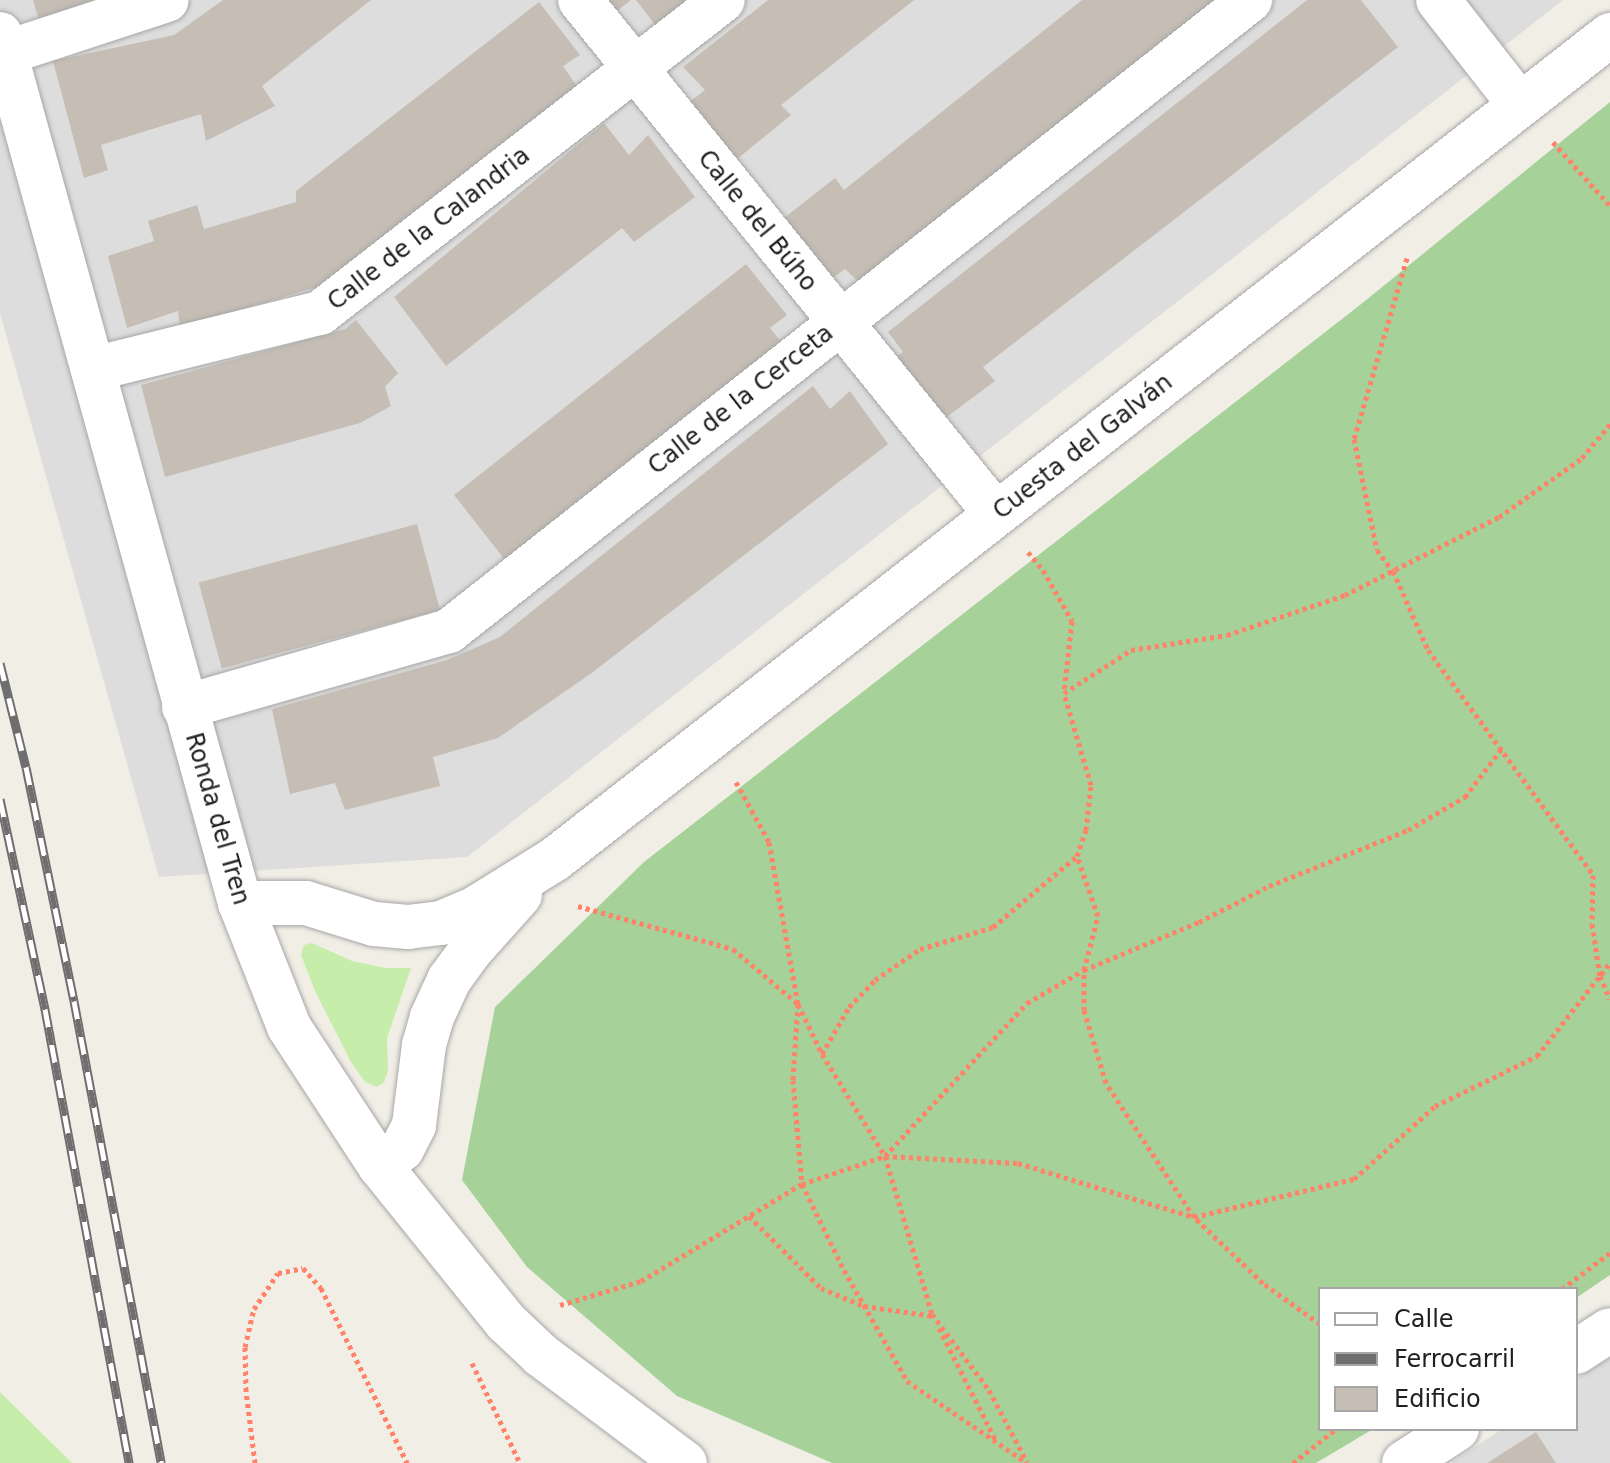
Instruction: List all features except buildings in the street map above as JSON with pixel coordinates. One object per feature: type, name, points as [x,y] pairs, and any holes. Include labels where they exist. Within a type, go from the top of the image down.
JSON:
[{"type":"street","points":[[3,43],[167,0]]},
{"type":"street","name":"Calle del Búho","points":[[580,0],[996,514]]},
{"type":"street","name":"Calle de la Calandria","points":[[93,369],[320,313],[723,0]]},
{"type":"street","name":"Calle de la Cerceta","points":[[184,707],[449,631],[1250,0]]},
{"type":"street","points":[[1438,0],[1520,105]]},
{"type":"street","name":"Cuesta del Galván","points":[[240,903],[306,903],[374,924],[408,927],[441,923],[476,908],[555,859],[1610,35]]},
{"type":"street","name":"Ronda del Tren","points":[[3,43],[240,903],[289,1027],[380,1166],[506,1322],[541,1355],[685,1463]]},
{"type":"street","name":"Cuesta del Galván","points":[[380,1166],[402,1149],[414,1125],[424,1045],[432,1017],[449,980],[470,951],[555,859]]},
{"type":"street","points":[[1578,1351],[1610,1330]]},
{"type":"street","points":[[1407,1462],[1454,1431]]},
{"type":"path","points":[[1520,105],[1610,206]]},
{"type":"path","points":[[1430,176],[1354,439],[1377,550],[1393,571],[1428,650],[1593,875],[1592,924],[1600,976],[1610,999]]},
{"type":"path","points":[[1064,693],[1131,650],[1227,635],[1345,595],[1499,517],[1582,458],[1610,424]]},
{"type":"path","points":[[822,1054],[849,1007],[875,980],[920,949],[993,927],[1077,856],[1086,830],[1091,785],[1064,693],[1072,621],[1043,570],[996,514]]},
{"type":"path","points":[[706,740],[747,799],[769,842],[798,1004],[793,1080],[802,1184],[864,1306],[907,1381],[1027,1463]]},
{"type":"path","points":[[885,1156],[1027,1003],[1084,970],[1199,922],[1269,886],[1408,830],[1465,797],[1502,748]]},
{"type":"path","points":[[1077,856],[1098,916],[1084,970],[1084,1010],[1106,1083],[1194,1217],[1263,1283],[1318,1323]]},
{"type":"path","points":[[522,893],[627,918],[733,949],[798,1004],[822,1054],[885,1156],[932,1314],[998,1443]]},
{"type":"path","points":[[506,1322],[641,1281],[802,1184],[885,1156],[1018,1163],[1194,1217],[1354,1179],[1435,1106],[1537,1056],[1610,963]]},
{"type":"path","points":[[749,1216],[821,1288],[864,1306],[932,1314],[989,1390],[1027,1463]]},
{"type":"path","points":[[1565,1287],[1610,1253]]},
{"type":"path","points":[[255,1463],[246,1391],[245,1347],[254,1309],[278,1273],[303,1268],[321,1288],[407,1463]]},
{"type":"path","points":[[477,1373],[520,1463]]},
{"type":"path","points":[[1293,1463],[1333,1431]]},
{"type":"shaded area","points":[[0,0],[1563,0],[467,857],[159,877],[0,313]]},
{"type":"shaded area","points":[[1610,1357],[1610,1463],[1451,1463],[1499,1431],[1578,1431],[1578,1378]]},
{"type":"green space","points":[[1610,102],[1610,1275],[1578,1297],[1578,1287],[1318,1287],[1318,1431],[1370,1431],[1316,1463],[832,1463],[677,1396],[527,1267],[462,1180],[495,1007],[644,862],[1360,305]]},
{"type":"green space","points":[[312,943],[352,961],[386,968],[411,968],[387,1038],[388,1071],[384,1082],[377,1087],[365,1082],[351,1062],[315,991],[301,955],[304,945]]},
{"type":"green space","points":[[0,1392],[72,1463],[0,1463]]},
{"type":"railway","points":[[0,663],[26,767],[74,1001],[161,1463]]},
{"type":"railway","points":[[0,799],[45,1009],[129,1463]]}]
